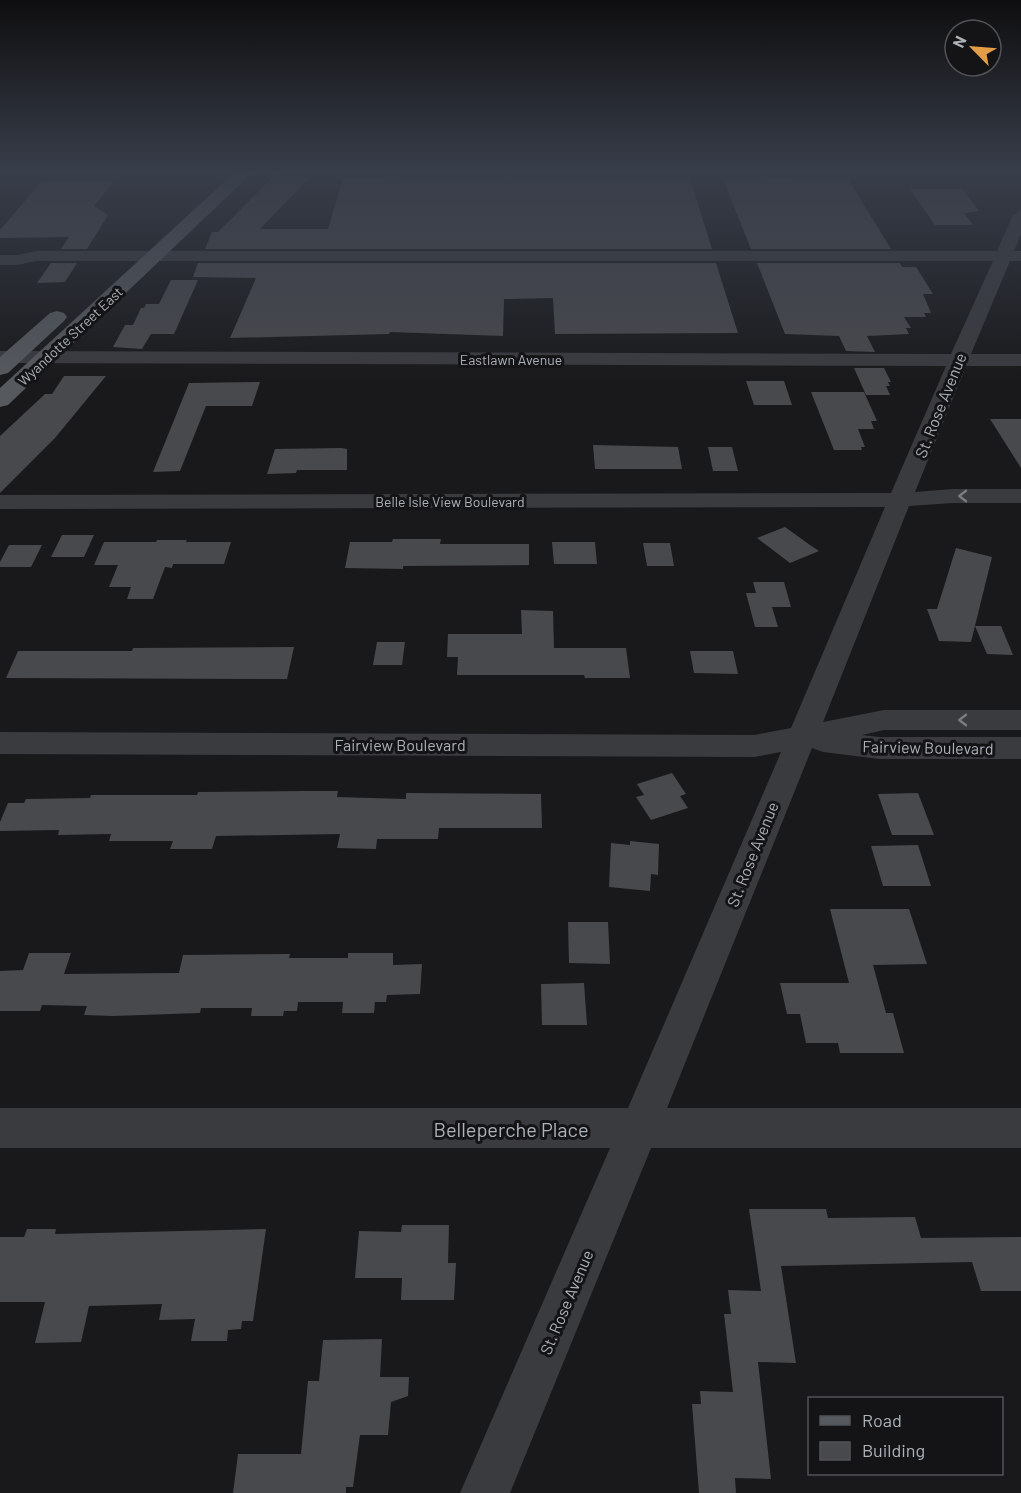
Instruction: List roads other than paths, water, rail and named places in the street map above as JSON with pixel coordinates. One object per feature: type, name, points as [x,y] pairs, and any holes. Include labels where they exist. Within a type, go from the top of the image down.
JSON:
[{"type":"main road","name":"Wyandotte Street East","points":[[102,278],[142,243]]},
{"type":"main road","name":"Wyandotte Street East","points":[[0,400],[170,243]]},
{"type":"main road","name":"Wyandotte Street East","points":[[4,361],[70,306]]},
{"type":"street","points":[[0,252],[25,252],[36,256]]},
{"type":"street","points":[[0,260],[36,256],[1012,256]]},
{"type":"street","name":"St. Rose Avenue","points":[[485,1493],[639,1129],[958,360],[1012,256]]},
{"type":"street","name":"Eastlawn Avenue","points":[[4,361],[46,358],[1021,360]]},
{"type":"street","name":"Belle Isle View Boulevard","points":[[0,502],[901,500],[953,496],[1021,496]]},
{"type":"street","name":"Belle Isle View Boulevard","points":[[901,500],[957,514],[1021,514]]},
{"type":"street","name":"Fairview Boulevard","points":[[0,743],[754,746],[884,720],[1021,720]]},
{"type":"street","name":"Fairview Boulevard","points":[[800,738],[879,748],[1021,748]]},
{"type":"street","name":"Belleperche Place","points":[[0,1128],[1021,1128]]}]
